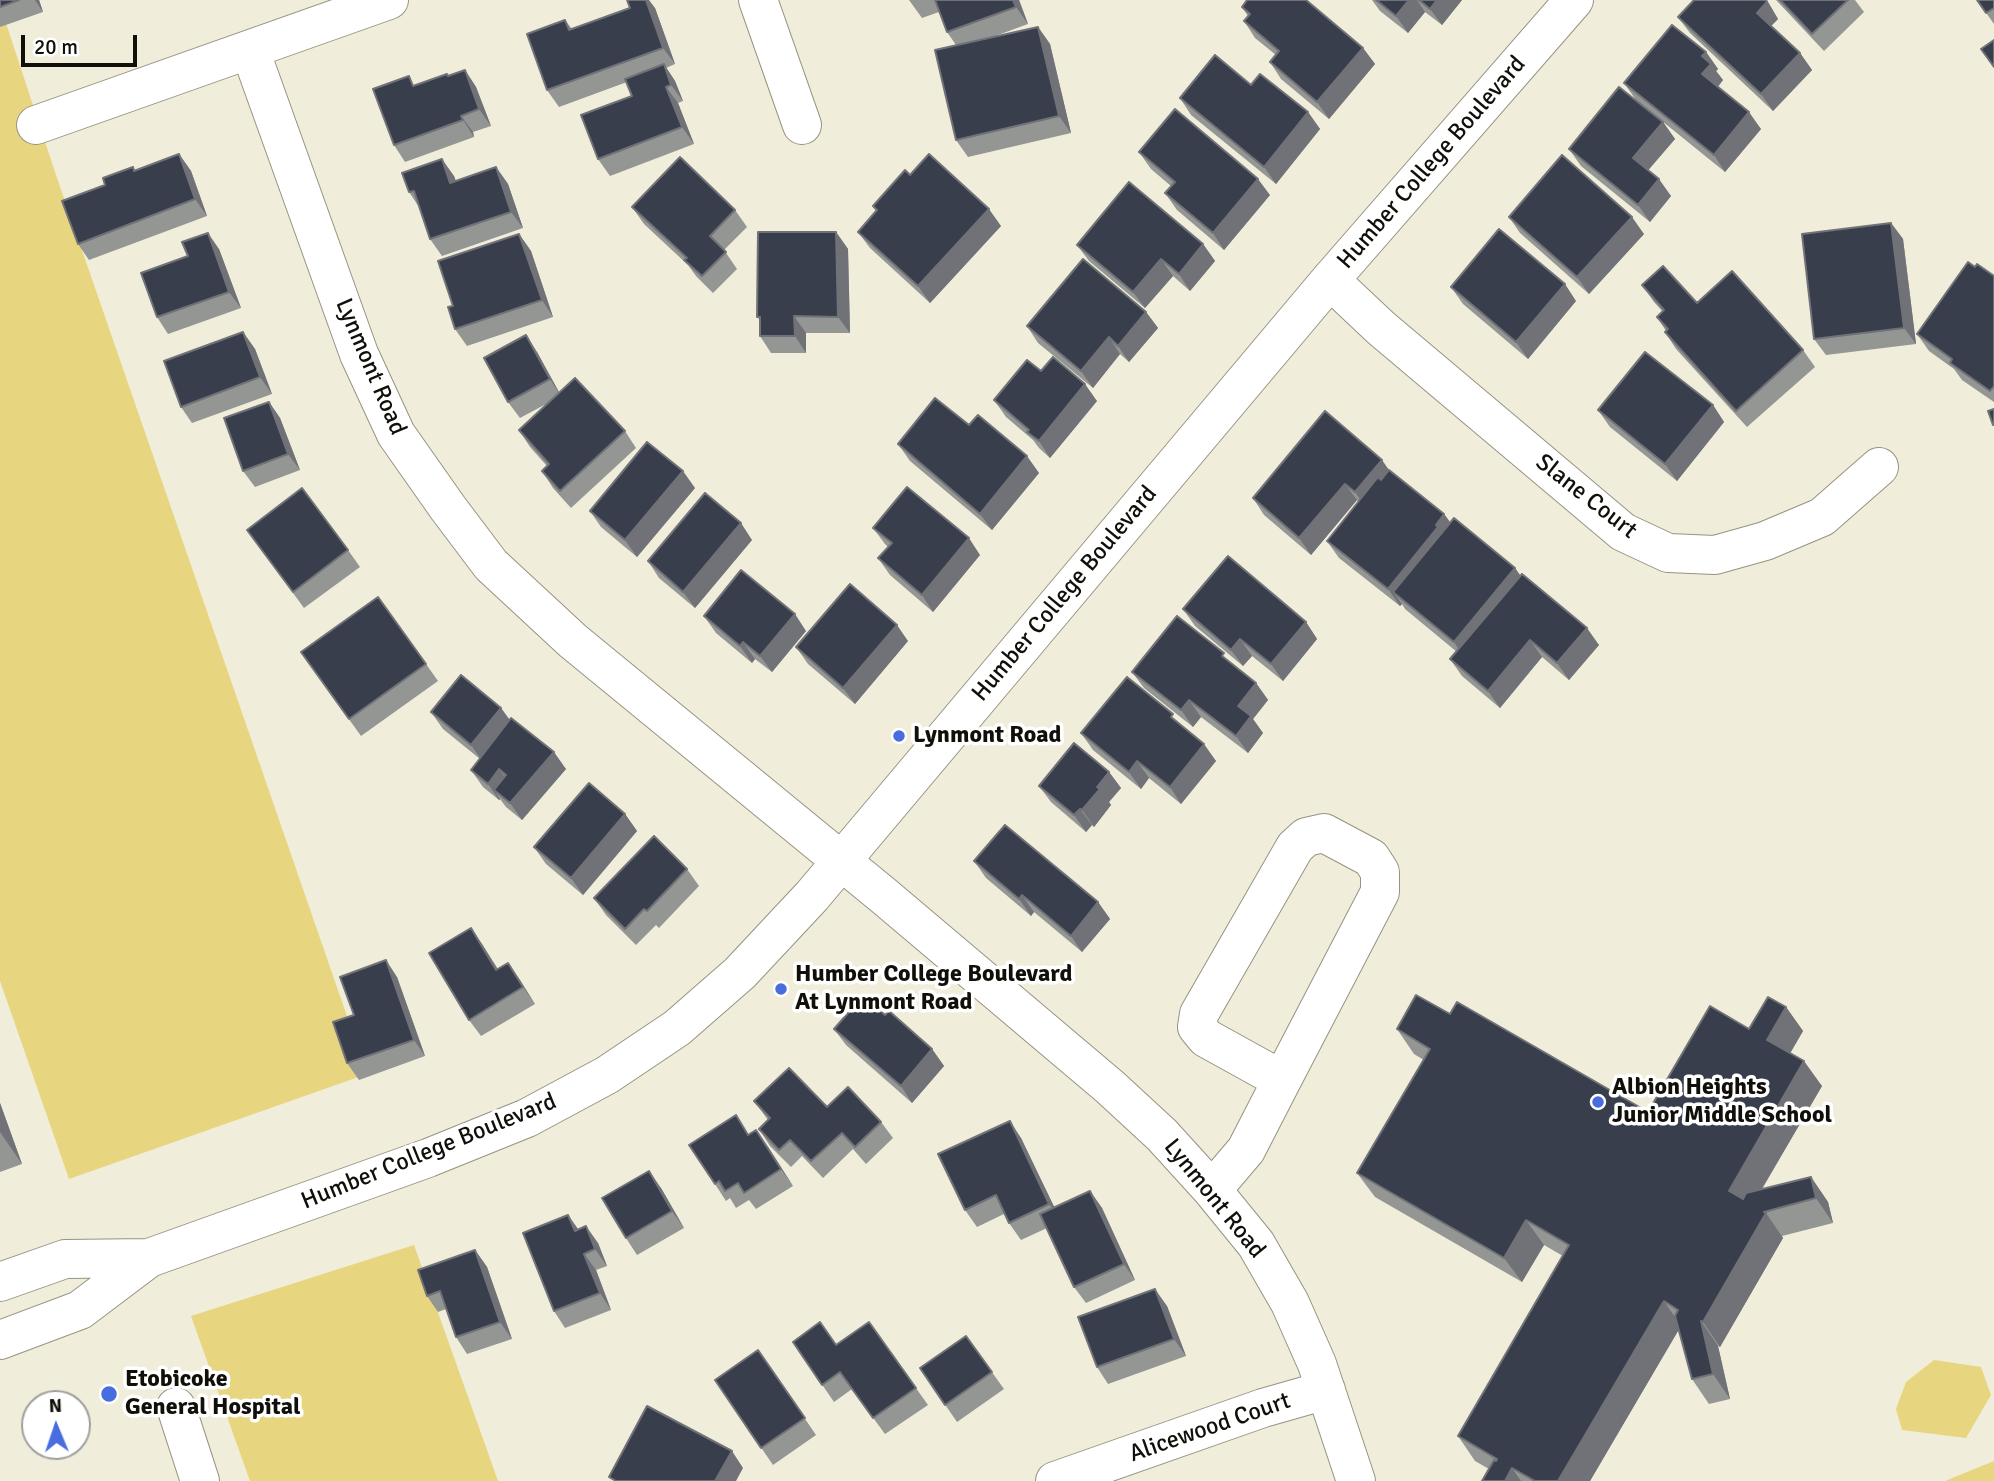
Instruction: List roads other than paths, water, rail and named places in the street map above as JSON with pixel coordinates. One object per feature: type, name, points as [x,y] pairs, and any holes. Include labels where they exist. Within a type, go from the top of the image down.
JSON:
[{"type":"street","points":[[36,125],[389,0]]},
{"type":"street","points":[[758,0],[802,125]]},
{"type":"street","name":"Humber College Boulevard","points":[[0,1340],[80,1310],[149,1258],[453,1148],[527,1118],[607,1075],[677,1028],[740,973],[841,860],[1330,280],[1574,0]]},
{"type":"street","name":"Lynmont Road","points":[[250,50],[359,354],[396,433],[491,565],[573,641],[841,860],[1110,1087],[1162,1135],[1256,1244],[1283,1291],[1317,1364],[1356,1481]]},
{"type":"street","name":"Slane Court","points":[[1330,280],[1381,328],[1623,531],[1668,553],[1715,555],[1776,536],[1822,517],[1879,467]]},
{"type":"street","points":[[1212,1190],[1246,1150],[1380,892],[1380,872],[1371,858],[1324,833],[1307,837],[1295,847],[1199,1014],[1198,1027],[1206,1038],[1282,1080]]},
{"type":"street","name":"Humber College Boulevard","points":[[0,1282],[65,1259],[149,1258]]},
{"type":"street","name":"Alicewood Court","points":[[1055,1481],[1264,1408],[1326,1390]]},
{"type":"street","points":[[176,1407],[200,1481]]},
{"type":"place","name":"Lynmont Road","points":[[899,736]]},
{"type":"place","name":"Humber College Boulevard At Lynmont Road","points":[[781,989]]},
{"type":"place","name":"Albion Heights Junior Middle School","points":[[1598,1102]]},
{"type":"place","name":"Etobicoke General Hospital","points":[[109,1394]]}]
